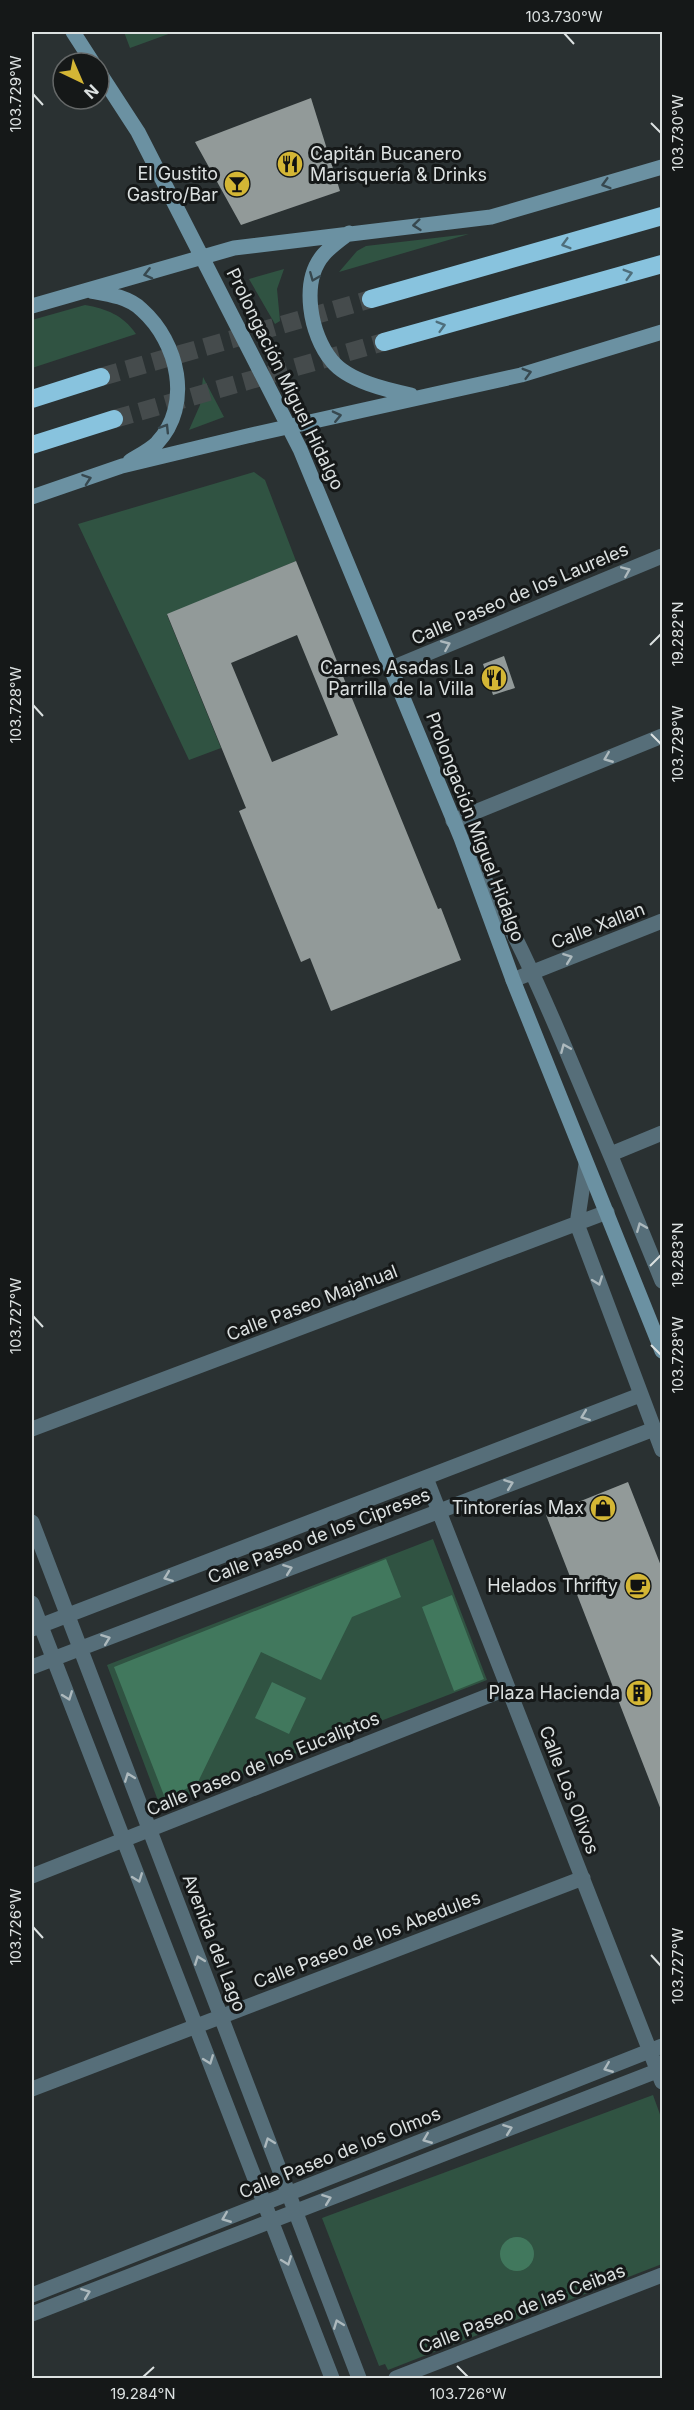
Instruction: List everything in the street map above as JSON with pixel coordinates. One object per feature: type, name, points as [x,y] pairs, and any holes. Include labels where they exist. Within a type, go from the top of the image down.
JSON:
[{"type":"highway","points":[[371,299],[663,216]]},
{"type":"highway","points":[[384,342],[663,264]]},
{"type":"highway","points":[[32,399],[101,377]]},
{"type":"highway","points":[[32,445],[114,419]]},
{"type":"street","points":[[73,32],[85,51]]},
{"type":"street","name":"Prolongación Miguel Hidalgo","points":[[111,90],[138,132],[290,427],[461,838],[513,980],[663,1351]]},
{"type":"street","points":[[32,306],[234,248],[491,217],[663,167]]},
{"type":"street","points":[[349,233],[323,255],[309,288],[313,329],[332,363],[374,387],[418,397]]},
{"type":"street","points":[[84,290],[116,296],[142,309],[168,341],[178,377],[174,415],[157,443],[122,466]]},
{"type":"street","points":[[32,497],[122,466],[521,375],[663,332]]},
{"type":"street","name":"Calle Paseo de los Laureles","points":[[392,668],[663,556]]},
{"type":"street","points":[[453,821],[663,736]]},
{"type":"street","points":[[461,838],[499,902],[532,972],[663,1281]]},
{"type":"street","name":"Calle Xallan","points":[[513,980],[663,921]]},
{"type":"street","points":[[611,1154],[663,1134]]},
{"type":"street","points":[[586,1164],[578,1224],[640,1395],[663,1449]]},
{"type":"street","name":"Calle Paseo Majahual","points":[[32,1429],[607,1212]]},
{"type":"street","name":"Calle Paseo de los Cipreses","points":[[36,1628],[640,1395]]},
{"type":"street","name":"Calle Paseo de los Cipreses","points":[[32,1667],[654,1429]]},
{"type":"street","name":"Calle Los Olivos","points":[[426,1478],[583,1878],[656,2049],[661,2074]]},
{"type":"street","name":"Avenida del Lago","points":[[32,1522],[359,2379]]},
{"type":"street","points":[[32,1603],[36,1628],[53,1659],[332,2379]]},
{"type":"street","name":"Calle Paseo de los Eucaliptos","points":[[32,1876],[508,1688]]},
{"type":"street","name":"Calle Paseo de los Abedules","points":[[32,2089],[583,1878]]},
{"type":"street","name":"Calle Paseo de los Olmos","points":[[32,2295],[656,2049]]},
{"type":"street","name":"Calle Paseo de los Olmos","points":[[32,2314],[295,2211],[661,2074]]},
{"type":"street","name":"Calle Paseo de las Ceibas","points":[[396,2379],[663,2276]]},
{"type":"green space","points":[[124,32],[174,32],[130,48]]},
{"type":"green space","points":[[469,234],[339,272],[357,251],[366,246]]},
{"type":"green space","points":[[284,269],[277,289],[280,321],[275,324],[249,279]]},
{"type":"green space","points":[[85,305],[114,314],[126,322],[136,334],[32,368],[32,320]]},
{"type":"green space","points":[[203,377],[224,417],[189,430],[200,405]]},
{"type":"green space","points":[[254,472],[265,480],[296,561],[167,615],[221,748],[189,760],[78,524]]},
{"type":"green space","points":[[433,1539],[487,1680],[160,1806],[107,1665]]},
{"type":"green space","points":[[386,1559],[401,1597],[352,1617],[321,1680],[261,1652],[197,1784],[165,1798],[114,1667]]},
{"type":"green space","points":[[452,1595],[484,1679],[454,1691],[422,1607]]},
{"type":"green space","points":[[272,1682],[306,1698],[289,1734],[255,1718]]},
{"type":"green space","points":[[653,2095],[662,2120],[662,2264],[538,2312],[535,2305],[532,2307],[534,2313],[388,2370],[385,2364],[379,2366],[322,2218]]},
{"type":"green space","points":[[517,2237],[529,2242],[534,2254],[529,2266],[517,2271],[505,2266],[500,2254],[505,2242]]},
{"type":"building","points":[[311,98],[340,191],[241,225],[195,142]]},
{"type":"building","points":[[296,561],[461,960],[331,1011],[310,958],[301,962],[239,811],[246,808],[167,614]],"holes":[[[297,635],[338,735],[272,762],[231,663]]]},
{"type":"building","points":[[504,656],[515,688],[493,695],[483,664]]},
{"type":"building","name":"Plaza Hacienda","points":[[628,1482],[663,1571],[661,1810],[546,1515]]},
{"type":"tunnel","points":[[101,377],[371,299]]},
{"type":"tunnel","points":[[114,419],[384,342]]},
{"type":"place","name":"Capitán Bucanero Marisquería & Drinks","points":[[290,164]]},
{"type":"place","name":"El Gustito Gastro/Bar","points":[[237,184]]},
{"type":"place","name":"Carnes Asadas La Parrilla de la Villa","points":[[494,678]]},
{"type":"place","name":"Tintorerías Max","points":[[603,1508]]},
{"type":"place","name":"Helados Thrifty","points":[[638,1586]]},
{"type":"place","name":"Plaza Hacienda","points":[[639,1693]]}]
